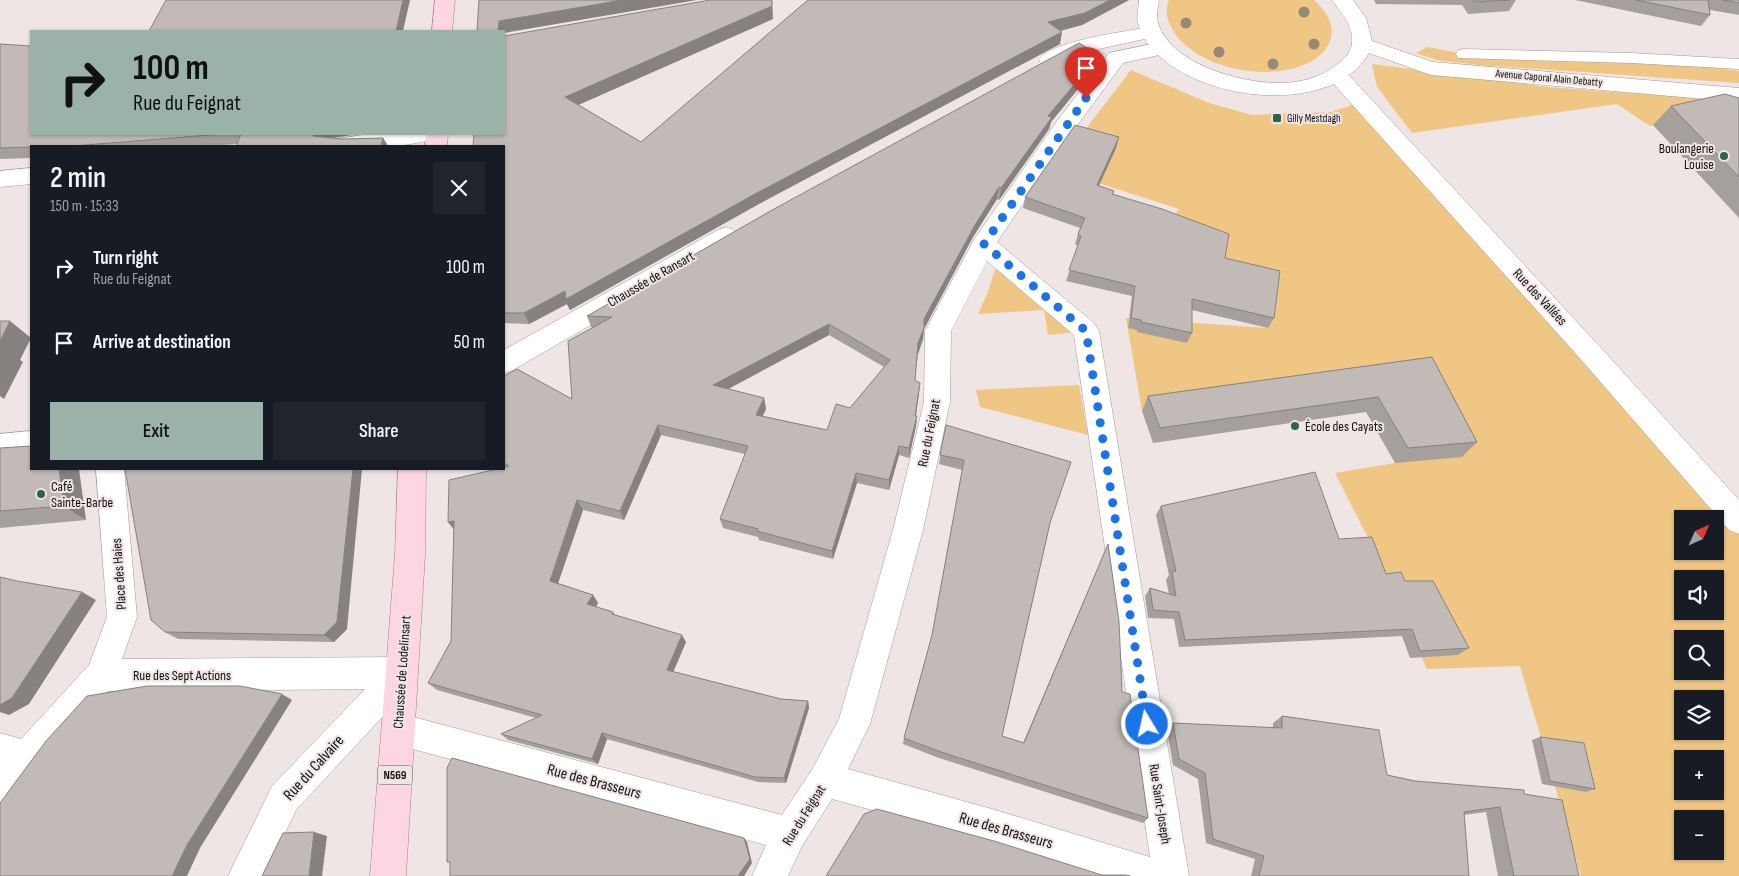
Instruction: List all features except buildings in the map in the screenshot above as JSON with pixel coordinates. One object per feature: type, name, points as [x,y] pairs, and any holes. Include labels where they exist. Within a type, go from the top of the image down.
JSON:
[{"type":"main road","points":[[442,30],[445,0]]},
{"type":"main road","name":"Chaussée de Lodelinsart","points":[[388,876],[410,554],[412,470]]},
{"type":"street","points":[[1149,0],[1146,9],[1156,40],[1178,61],[1208,76],[1242,86],[1286,89],[1312,86],[1338,76],[1355,61],[1362,44],[1360,24],[1348,5],[1342,0]]},
{"type":"street","points":[[1030,71],[1070,49],[1156,40]]},
{"type":"street","name":"Rue du Feignat","points":[[770,876],[790,834],[825,780],[854,724],[908,530],[937,402],[938,331],[984,244],[1065,126],[1116,58],[1156,40]]},
{"type":"street","name":"Avenue Caporal Alain Debatty","points":[[1362,44],[1432,68],[1739,95]]},
{"type":"street","name":"Rue des Vallées","points":[[1338,76],[1581,342],[1739,521]]},
{"type":"street","points":[[340,145],[418,135]]},
{"type":"street","points":[[0,179],[30,176]]},
{"type":"street","name":"Chaussée de Ransart","points":[[505,362],[741,228]]},
{"type":"street","name":"Rue Saint-Joseph","points":[[984,244],[1086,331],[1171,876]]},
{"type":"street","points":[[0,446],[30,443]]},
{"type":"street","name":"Place des Haies","points":[[101,675],[122,617],[110,470]]},
{"type":"street","name":"Rue des Sept Actions","points":[[101,675],[402,673]]},
{"type":"street","name":"Rue du Calvaire","points":[[246,876],[284,798],[402,673]]},
{"type":"street","points":[[0,792],[13,754],[101,675]]},
{"type":"street","name":"Rue des Brasseurs","points":[[398,729],[790,834]]},
{"type":"street","name":"Rue des Brasseurs","points":[[825,780],[992,826],[1156,876]]},
{"type":"lane","points":[[1464,54],[1631,58],[1739,64]]},
{"type":"shaded area","points":[[1169,0],[1314,0],[1325,12],[1332,34],[1322,53],[1312,61],[1300,66],[1272,72],[1241,70],[1211,61],[1186,45],[1176,35],[1169,23],[1167,9]]},
{"type":"shaded area","points":[[1428,47],[1464,54],[1696,65],[1739,71],[1739,83],[1479,65],[1436,60],[1416,53]]},
{"type":"shaded area","points":[[1372,64],[1548,87],[1739,101],[1707,120],[1650,126],[1617,104],[1412,133],[1377,87]]},
{"type":"shaded area","points":[[1131,70],[1209,103],[1252,115],[1332,112],[1355,104],[1724,510],[1674,510],[1674,560],[1724,560],[1724,510],[1739,527],[1739,876],[1581,876],[1520,666],[1427,669],[1368,538],[1335,473],[1395,463],[1416,367],[1142,411],[1126,318],[1268,328],[1169,222],[1179,209],[1055,169]]},
{"type":"shaded area","points":[[999,257],[1086,331],[1048,335],[1044,310],[978,314],[987,294]]},
{"type":"shaded area","points":[[1079,385],[1088,435],[980,407],[976,390]]},
{"type":"place","name":"Gilly Mestdagh","points":[[1277,118]]},
{"type":"place","name":"Boulangerie Louise","points":[[1724,156]]},
{"type":"place","name":"École des Cayats","points":[[1295,426]]},
{"type":"place","name":"Café Sainte-Barbe","points":[[41,494]]},
{"type":"route","points":[[1086,98],[984,244],[1086,331],[1147,724]]}]
